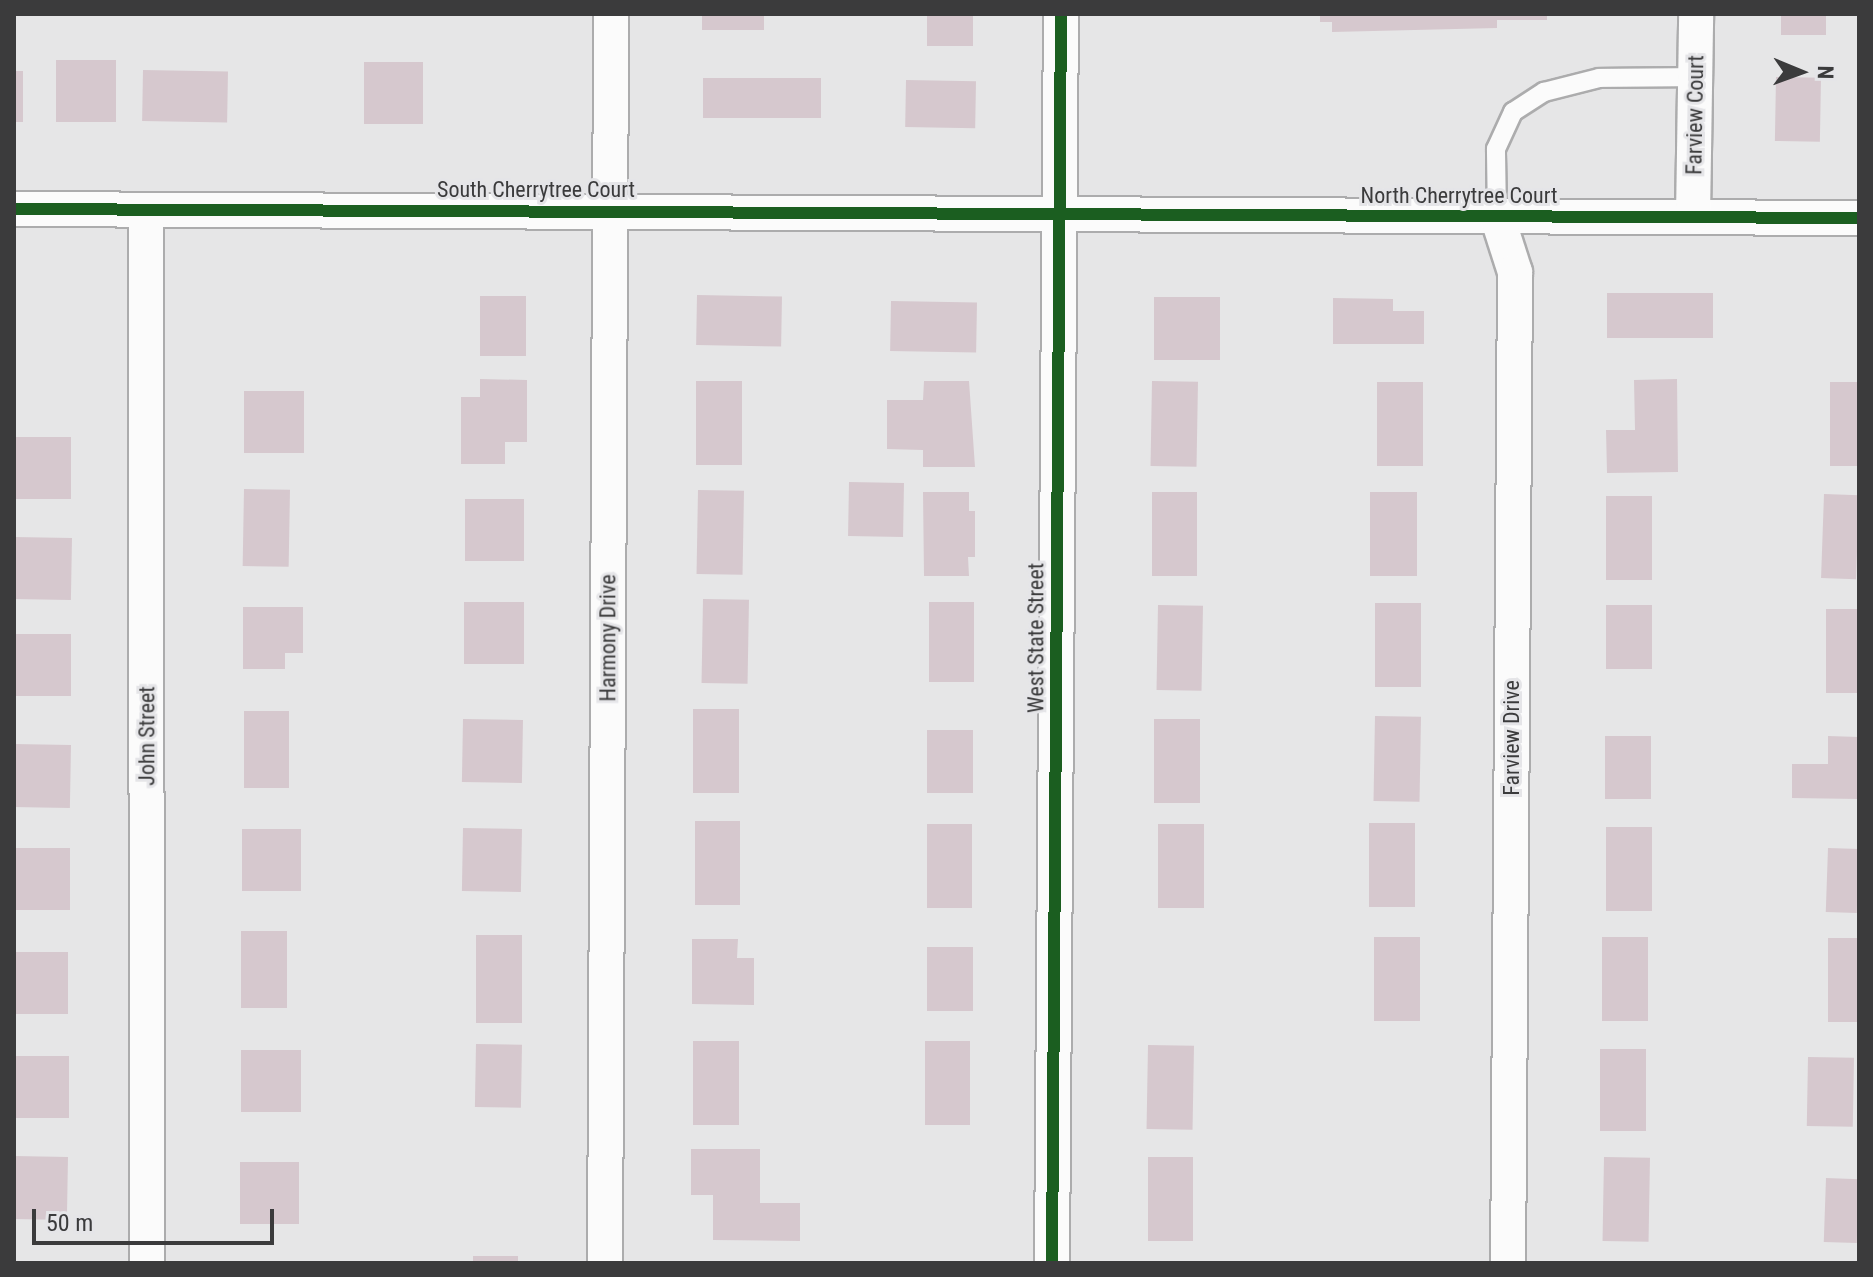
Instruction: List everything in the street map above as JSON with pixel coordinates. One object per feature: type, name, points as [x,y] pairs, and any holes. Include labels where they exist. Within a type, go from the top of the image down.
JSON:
[{"type":"street","name":"Harmony Drive","points":[[605,1263],[611,14]]},
{"type":"street","name":"West State Street","points":[[1052,1263],[1061,14]]},
{"type":"street","name":"Farview Court","points":[[1693,216],[1696,14]]},
{"type":"street","name":"South Cherrytree Court","points":[[14,209],[1059,213]]},
{"type":"street","name":"John Street","points":[[146,210],[147,1263]]},
{"type":"street","name":"North Cherrytree Court","points":[[1059,213],[1859,218]]},
{"type":"street","name":"Farview Drive","points":[[1497,216],[1515,272],[1508,1263]]},
{"type":"lane","points":[[1497,216],[1496,149],[1513,112],[1544,92],[1599,78],[1696,77]]},
{"type":"building","points":[[702,14],[764,14],[764,30],[702,30]]},
{"type":"building","points":[[927,14],[973,14],[973,46],[927,46]]},
{"type":"building","points":[[1320,14],[1547,14],[1547,20],[1497,20],[1497,28],[1332,32],[1332,22],[1320,22]]},
{"type":"building","points":[[1781,14],[1826,14],[1826,35],[1781,35]]},
{"type":"building","points":[[56,60],[116,60],[116,122],[56,122]]},
{"type":"building","points":[[364,62],[423,62],[423,124],[364,124]]},
{"type":"building","points":[[143,70],[228,71],[227,122],[142,121]]},
{"type":"building","points":[[14,71],[23,71],[23,122],[14,122]]},
{"type":"building","points":[[1776,77],[1821,78],[1820,142],[1775,141]]},
{"type":"building","points":[[703,78],[821,78],[821,118],[703,118]]},
{"type":"building","points":[[906,80],[976,81],[975,128],[905,127]]},
{"type":"building","points":[[1607,293],[1713,293],[1713,338],[1607,338]]},
{"type":"building","points":[[697,295],[782,296],[781,346],[696,345]]},
{"type":"building","points":[[480,296],[526,296],[526,356],[480,356]]},
{"type":"building","points":[[1154,297],[1220,297],[1220,360],[1154,360]]},
{"type":"building","points":[[1333,298],[1393,299],[1393,311],[1424,311],[1424,344],[1333,344]]},
{"type":"building","points":[[891,301],[977,303],[976,352],[890,351]]},
{"type":"building","points":[[480,379],[527,380],[527,442],[505,442],[505,464],[461,464],[461,397],[480,397]]},
{"type":"building","points":[[1677,379],[1678,472],[1607,473],[1606,430],[1635,430],[1634,380]]},
{"type":"building","points":[[696,381],[742,381],[742,465],[696,465]]},
{"type":"building","points":[[924,381],[969,381],[975,467],[923,467],[923,450],[887,449],[887,400],[923,400]]},
{"type":"building","points":[[1152,381],[1198,382],[1197,467],[1151,466]]},
{"type":"building","points":[[1377,382],[1423,382],[1423,466],[1377,466]]},
{"type":"building","points":[[1830,382],[1859,382],[1859,466],[1830,466]]},
{"type":"building","points":[[244,391],[304,391],[304,453],[244,453]]},
{"type":"building","points":[[14,437],[71,437],[71,499],[14,499]]},
{"type":"building","points":[[849,482],[904,483],[903,537],[848,536]]},
{"type":"building","points":[[244,489],[290,490],[289,567],[243,566]]},
{"type":"building","points":[[698,490],[744,491],[743,575],[697,574]]},
{"type":"building","points":[[923,492],[969,492],[969,511],[975,511],[975,557],[968,557],[969,576],[924,576]]},
{"type":"building","points":[[1152,492],[1197,492],[1197,576],[1152,576]]},
{"type":"building","points":[[1370,492],[1417,492],[1417,576],[1370,576]]},
{"type":"building","points":[[1824,494],[1859,495],[1856,579],[1821,578]]},
{"type":"building","points":[[1606,496],[1652,496],[1652,580],[1606,580]]},
{"type":"building","points":[[465,499],[524,499],[524,561],[465,561]]},
{"type":"building","points":[[14,537],[72,538],[71,600],[14,599]]},
{"type":"building","points":[[703,599],[749,600],[748,684],[702,683]]},
{"type":"building","points":[[464,602],[524,602],[524,664],[464,664]]},
{"type":"building","points":[[929,602],[974,602],[974,682],[929,682]]},
{"type":"building","points":[[1375,603],[1421,603],[1421,687],[1375,687]]},
{"type":"building","points":[[1158,605],[1203,606],[1202,691],[1157,690]]},
{"type":"building","points":[[1606,605],[1652,605],[1652,669],[1606,669]]},
{"type":"building","points":[[243,607],[303,607],[303,653],[285,653],[285,669],[243,669]]},
{"type":"building","points":[[1826,609],[1859,609],[1859,693],[1826,693]]},
{"type":"building","points":[[14,634],[71,634],[71,696],[14,696]]},
{"type":"building","points":[[693,709],[739,709],[739,793],[693,793]]},
{"type":"building","points":[[244,711],[289,711],[289,788],[244,788]]},
{"type":"building","points":[[1375,716],[1421,717],[1420,802],[1374,801]]},
{"type":"building","points":[[463,719],[523,720],[522,783],[462,782]]},
{"type":"building","points":[[1154,719],[1200,719],[1200,803],[1154,803]]},
{"type":"building","points":[[927,730],[973,730],[973,793],[927,793]]},
{"type":"building","points":[[1605,736],[1651,736],[1651,799],[1605,799]]},
{"type":"building","points":[[1828,736],[1859,737],[1859,799],[1792,798],[1792,764],[1828,764]]},
{"type":"building","points":[[14,744],[71,745],[70,808],[14,807]]},
{"type":"building","points":[[695,821],[740,821],[740,905],[695,905]]},
{"type":"building","points":[[1369,823],[1415,823],[1415,907],[1369,907]]},
{"type":"building","points":[[927,824],[972,824],[972,908],[927,908]]},
{"type":"building","points":[[1158,824],[1204,824],[1204,908],[1158,908]]},
{"type":"building","points":[[1606,827],[1652,827],[1652,911],[1606,911]]},
{"type":"building","points":[[463,828],[522,829],[521,892],[462,891]]},
{"type":"building","points":[[242,829],[301,829],[301,891],[242,891]]},
{"type":"building","points":[[14,848],[70,848],[70,910],[14,910]]},
{"type":"building","points":[[1828,848],[1859,849],[1857,913],[1826,912]]},
{"type":"building","points":[[241,931],[287,931],[287,1008],[241,1008]]},
{"type":"building","points":[[476,935],[522,935],[522,1023],[476,1023]]},
{"type":"building","points":[[1374,937],[1420,937],[1420,1021],[1374,1021]]},
{"type":"building","points":[[1602,937],[1648,937],[1648,1021],[1602,1021]]},
{"type":"building","points":[[1828,938],[1859,938],[1859,1022],[1828,1022]]},
{"type":"building","points":[[692,939],[738,939],[737,958],[754,958],[754,1005],[692,1004]]},
{"type":"building","points":[[927,947],[973,947],[973,1011],[927,1011]]},
{"type":"building","points":[[14,952],[68,952],[68,1014],[14,1014]]},
{"type":"building","points":[[693,1041],[739,1041],[739,1125],[693,1125]]},
{"type":"building","points":[[925,1041],[970,1041],[970,1125],[925,1125]]},
{"type":"building","points":[[476,1044],[522,1045],[521,1108],[475,1107]]},
{"type":"building","points":[[1148,1045],[1194,1046],[1193,1130],[1147,1129]]},
{"type":"building","points":[[1600,1049],[1646,1049],[1646,1131],[1600,1131]]},
{"type":"building","points":[[241,1050],[301,1050],[301,1112],[241,1112]]},
{"type":"building","points":[[14,1056],[69,1056],[69,1118],[14,1118]]},
{"type":"building","points":[[1808,1057],[1854,1058],[1853,1127],[1807,1126]]},
{"type":"building","points":[[691,1149],[760,1149],[760,1203],[800,1203],[800,1241],[713,1240],[713,1195],[691,1195]]},
{"type":"building","points":[[14,1156],[68,1157],[67,1220],[14,1219]]},
{"type":"building","points":[[1148,1157],[1193,1157],[1193,1241],[1148,1241]]},
{"type":"building","points":[[1604,1157],[1650,1158],[1649,1242],[1603,1241]]},
{"type":"building","points":[[240,1162],[299,1162],[299,1224],[240,1224]]},
{"type":"building","points":[[1826,1178],[1859,1179],[1857,1243],[1824,1242]]},
{"type":"building","points":[[473,1256],[518,1256],[518,1263],[473,1263]]},
{"type":"cycle path","points":[[1052,1263],[1061,14]]},
{"type":"cycle path","points":[[14,209],[1859,218]]}]
